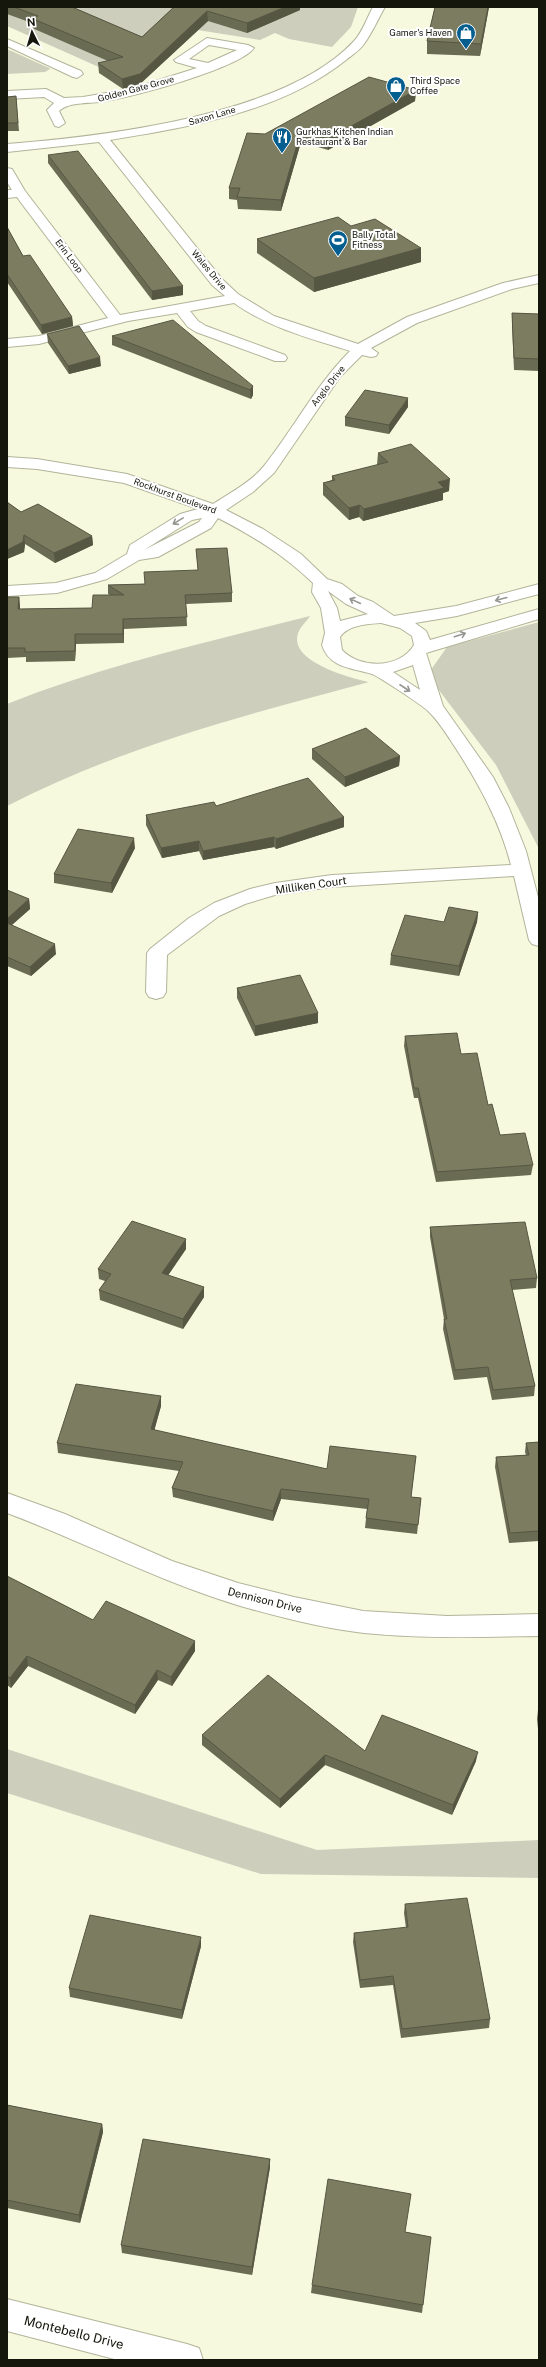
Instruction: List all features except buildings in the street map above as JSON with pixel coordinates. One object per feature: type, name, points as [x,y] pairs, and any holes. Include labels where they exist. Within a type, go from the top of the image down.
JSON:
[{"type":"street","name":"Saxon Lane","points":[[7,148],[103,139],[200,120],[237,109],[293,87],[337,62],[357,45],[373,24],[379,7]]},
{"type":"street","points":[[7,42],[77,74]]},
{"type":"street","name":"Golden Gate Grove","points":[[62,102],[82,102],[154,86],[209,67]]},
{"type":"street","points":[[7,95],[46,93],[62,102],[53,110],[60,123]]},
{"type":"street","name":"Wales Drive","points":[[103,139],[217,282],[234,299],[252,311],[272,321],[315,337],[377,354]]},
{"type":"street","name":"Erin Loop","points":[[7,172],[13,194],[117,320]]},
{"type":"street","name":"Anglo Drive","points":[[7,591],[36,591],[77,584],[101,576],[135,556],[152,554],[205,525],[215,510],[247,489],[269,470],[335,374],[360,349],[412,320],[508,286],[539,278]]},
{"type":"street","points":[[7,343],[47,338],[117,320],[234,299]]},
{"type":"street","points":[[180,308],[193,324],[201,329],[280,358]]},
{"type":"street","name":"Rockhurst Boulevard","points":[[7,462],[37,464],[127,479],[215,510],[257,532],[295,557],[321,582],[336,588],[352,600],[367,606],[392,620]]},
{"type":"street","points":[[321,582],[320,592],[329,608],[334,633]]},
{"type":"street","points":[[539,589],[457,611],[392,620],[367,619],[353,621],[334,633],[330,642],[332,650],[340,658],[352,664],[375,668],[398,666],[411,661],[421,651],[539,614]]},
{"type":"street","points":[[392,620],[417,631],[422,639],[421,651],[434,707]]},
{"type":"street","points":[[375,668],[434,707],[454,732],[484,777],[503,814],[522,870],[539,940]]},
{"type":"street","name":"Milliken Court","points":[[156,992],[158,953],[190,924],[222,907],[249,896],[287,887],[326,882],[522,870]]},
{"type":"street","name":"Dennison Drive","points":[[7,1503],[56,1521],[163,1568],[237,1594],[294,1608],[363,1622],[447,1627],[539,1624]]},
{"type":"street","name":"Montebello Drive","points":[[7,2315],[77,2334],[187,2360]]},
{"type":"green space","points":[[7,7],[358,7],[351,27],[332,47],[289,39],[275,33],[260,40],[160,24],[101,68],[7,26]]},
{"type":"green space","points":[[7,49],[50,69],[45,72],[7,74]]},
{"type":"green space","points":[[310,616],[299,631],[297,642],[302,651],[310,659],[322,666],[348,677],[369,682],[230,720],[185,734],[94,766],[7,806],[7,704],[81,677],[157,655]]},
{"type":"green space","points":[[539,622],[539,849],[496,765],[435,685],[430,671],[447,647]]},
{"type":"green space","points":[[7,1749],[317,1850],[539,1840],[539,1878],[261,1874],[7,1793]]},
{"type":"place","name":"Gamer's Haven","points":[[466,50]]},
{"type":"place","name":"Third Space Coffee","points":[[396,103]]},
{"type":"place","name":"Gurkhas Kitchen Indian Restaurant & Bar","points":[[282,154]]},
{"type":"place","name":"Bally Total Fitness","points":[[338,257]]}]
